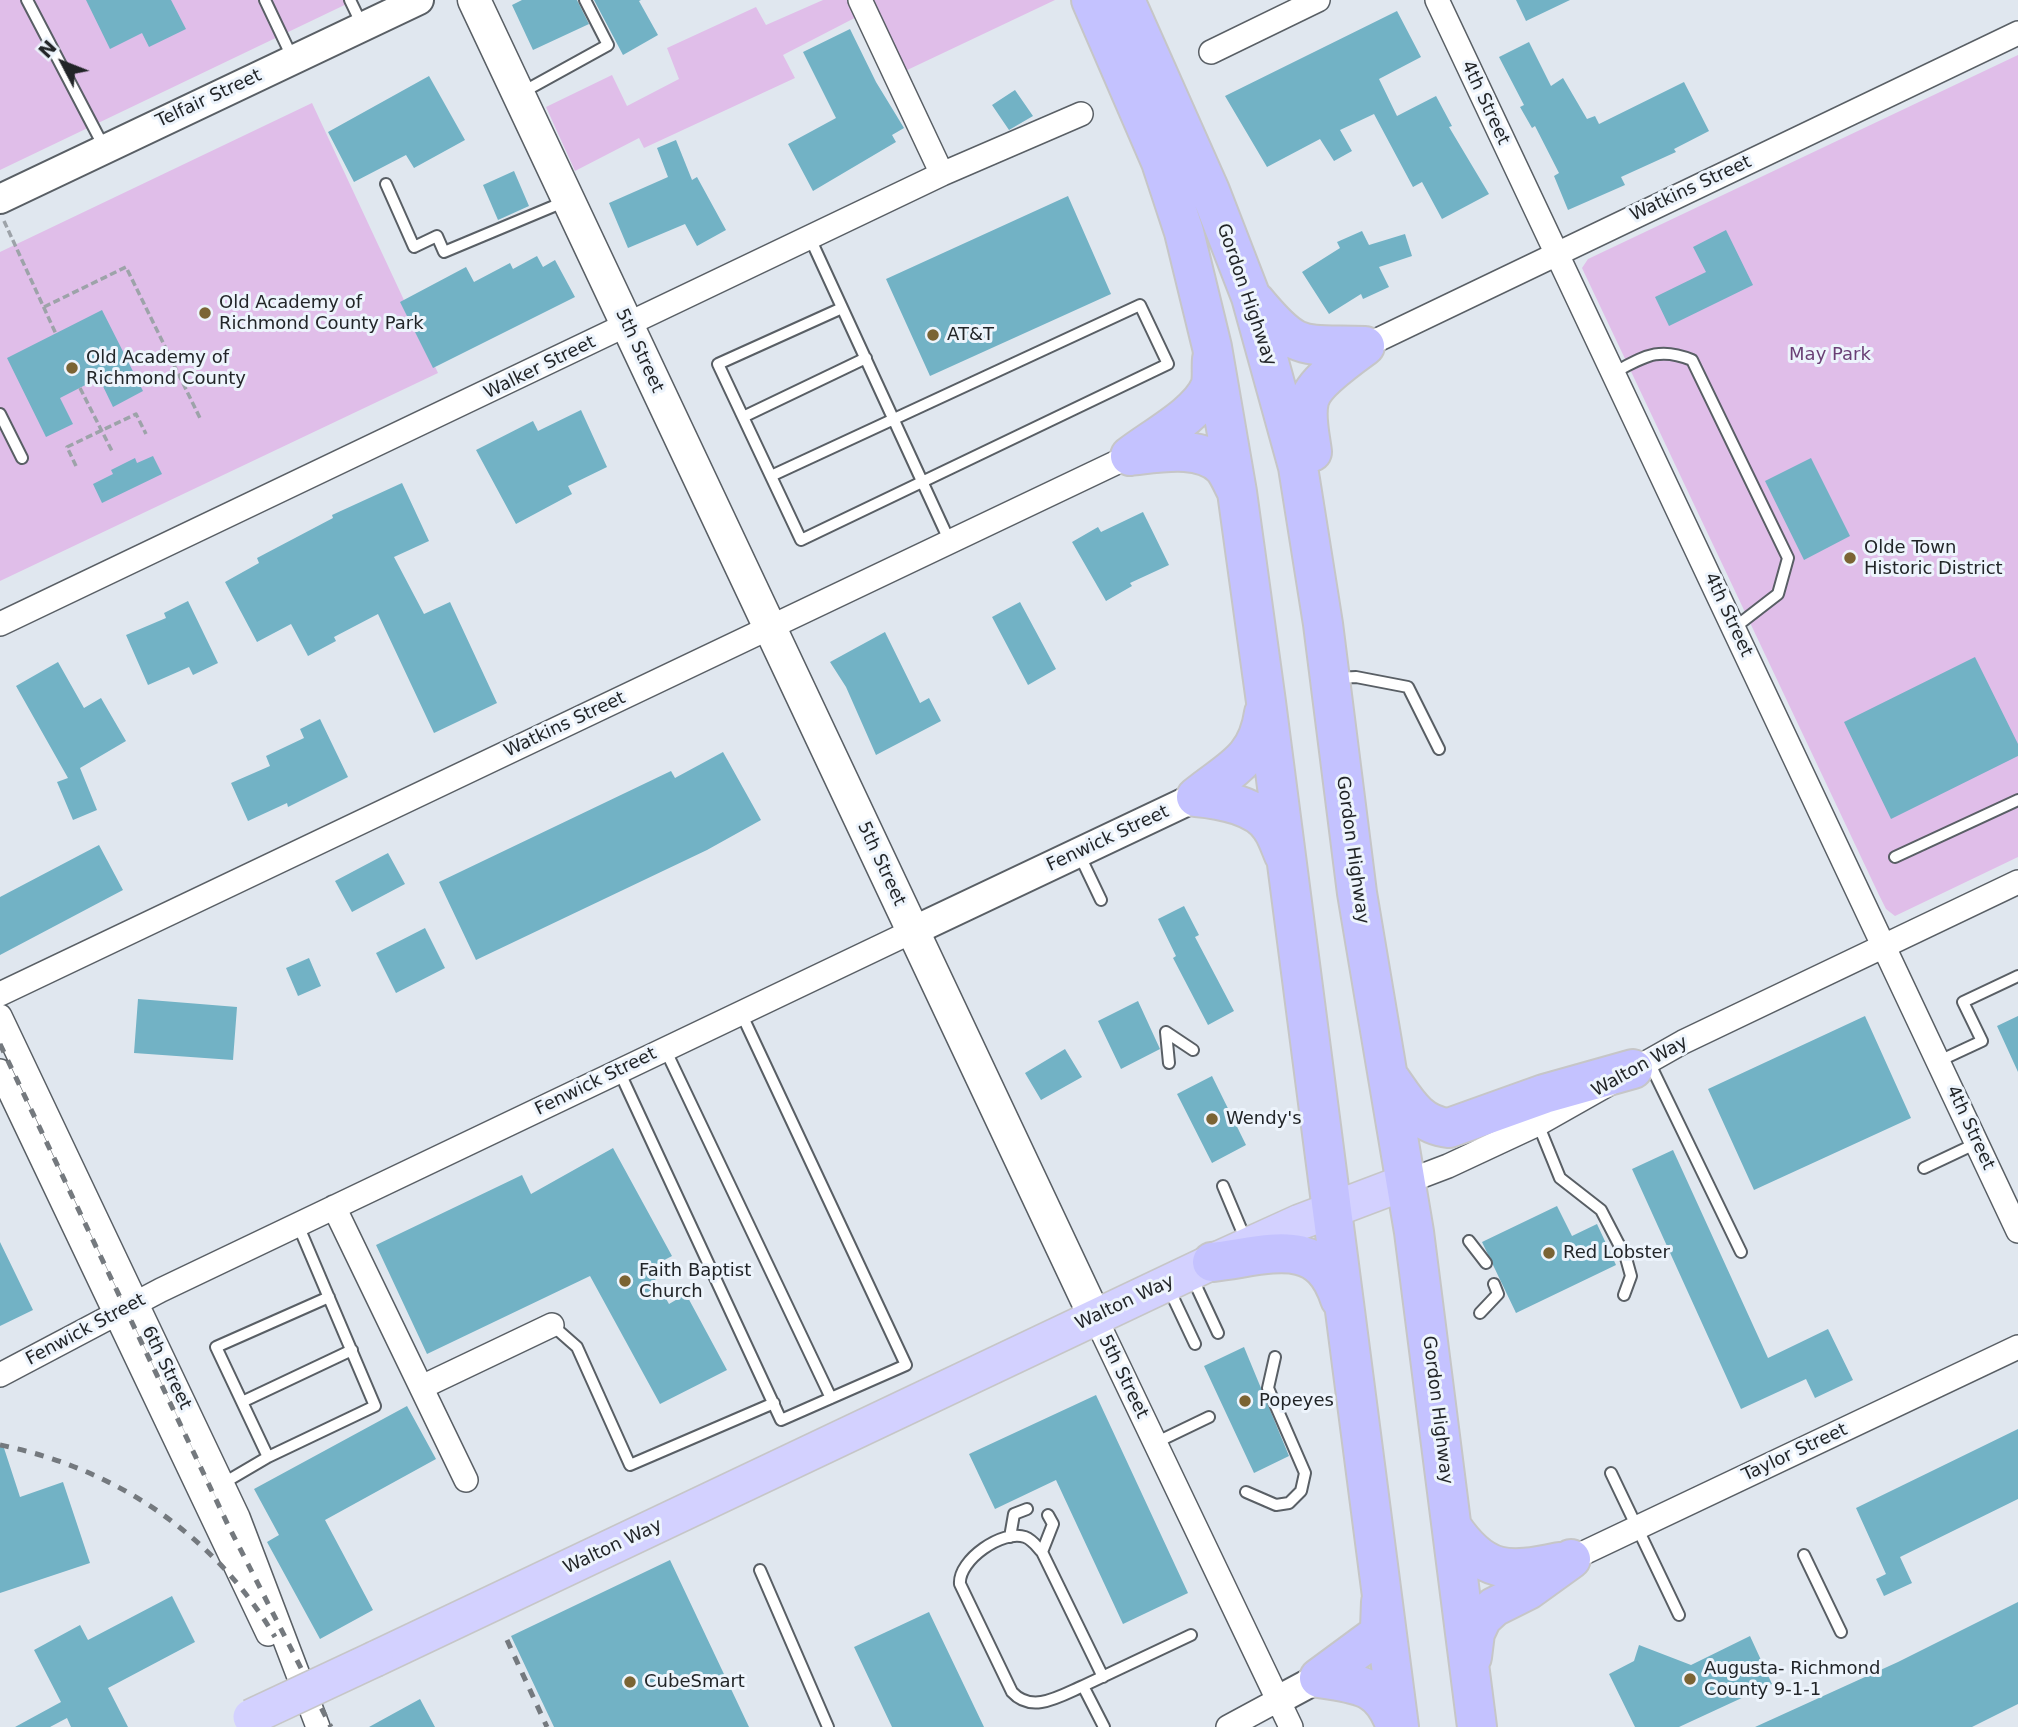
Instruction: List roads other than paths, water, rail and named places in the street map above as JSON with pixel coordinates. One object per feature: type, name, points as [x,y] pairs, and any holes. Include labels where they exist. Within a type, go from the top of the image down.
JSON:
[{"type":"highway","points":[[1091,0],[1161,162],[1184,232],[1212,347],[1237,492],[1266,702],[1398,1727]]},
{"type":"highway","name":"Gordon Highway","points":[[1125,0],[1210,191],[1251,297],[1298,467],[1323,624],[1357,893],[1391,1080],[1406,1182],[1477,1727]]},
{"type":"highway","points":[[1251,297],[1274,324],[1298,343],[1364,346]]},
{"type":"highway","points":[[1323,624],[1324,541],[1307,417],[1309,398],[1343,362],[1364,346]]},
{"type":"highway","points":[[1130,456],[1194,409],[1204,397],[1211,385],[1212,347]]},
{"type":"highway","points":[[1130,456],[1168,452],[1197,454],[1224,468],[1237,492]]},
{"type":"highway","points":[[1196,797],[1245,760],[1254,749],[1261,736],[1266,702]]},
{"type":"highway","points":[[1196,797],[1218,799],[1262,819],[1272,827],[1286,860]]},
{"type":"highway","points":[[1391,1080],[1421,1119],[1436,1127],[1449,1129],[1544,1094],[1641,1065]]},
{"type":"highway","points":[[1190,1272],[1292,1253],[1317,1260],[1333,1278],[1346,1318]]},
{"type":"highway","points":[[1452,1528],[1476,1557],[1500,1569],[1519,1571],[1571,1559]]},
{"type":"highway","points":[[1470,1666],[1475,1633],[1482,1618],[1494,1607],[1528,1590],[1571,1559]]},
{"type":"highway","points":[[1319,1678],[1376,1636],[1380,1628],[1382,1590]]},
{"type":"highway","points":[[1319,1678],[1355,1684],[1373,1691],[1389,1707],[1398,1727]]},
{"type":"main road","name":"5th Street","points":[[474,0],[1095,1317]]},
{"type":"main road","name":"Walton Way","points":[[242,1722],[1248,1245],[1406,1182]]},
{"type":"street","name":"Telfair Street","points":[[0,199],[419,0]]},
{"type":"street","points":[[860,0],[942,174]]},
{"type":"street","points":[[1211,52],[1318,0]]},
{"type":"street","name":"4th Street","points":[[1437,0],[2018,1231]]},
{"type":"street","name":"Watkins Street","points":[[1364,346],[2018,33]]},
{"type":"street","name":"Walker Street","points":[[0,624],[942,174],[1081,114]]},
{"type":"street","name":"Watkins Street","points":[[0,994],[1130,456]]},
{"type":"street","name":"Fenwick Street","points":[[0,1375],[136,1304],[334,1207],[1196,797]]},
{"type":"street","name":"Walton Way","points":[[1406,1182],[1448,1166],[1538,1124],[1641,1065],[2018,882]]},
{"type":"street","name":"6th Street","points":[[0,1016],[238,1517],[315,1727]]},
{"type":"street","name":"6th Street","points":[[0,1071],[115,1316],[315,1727]]},
{"type":"street","points":[[334,1207],[466,1480]]},
{"type":"street","name":"5th Street","points":[[1095,1317],[1291,1727]]},
{"type":"street","points":[[422,1387],[552,1325]]},
{"type":"street","name":"Taylor Street","points":[[1571,1559],[2018,1348]]},
{"type":"street","points":[[1228,1727],[1319,1678]]},
{"type":"lane","points":[[27,0],[105,149]]},
{"type":"lane","points":[[265,0],[293,59]]},
{"type":"lane","points":[[350,0],[363,27]]},
{"type":"lane","points":[[519,95],[608,45],[585,0]]},
{"type":"lane","points":[[386,184],[414,247],[437,236],[444,252],[568,200]]},
{"type":"lane","points":[[810,238],[950,542]]},
{"type":"lane","points":[[771,476],[1140,305],[1168,364],[801,540],[718,364],[842,308]]},
{"type":"lane","points":[[1613,373],[1650,354],[1672,352],[1692,360],[1788,558],[1778,594],[1734,628]]},
{"type":"lane","points":[[743,417],[866,358]]},
{"type":"lane","points":[[0,414],[22,458]]},
{"type":"lane","points":[[1330,680],[1356,677],[1408,687],[1439,749]]},
{"type":"lane","points":[[1895,857],[2018,800]]},
{"type":"lane","points":[[1078,852],[1101,900]]},
{"type":"lane","points":[[1939,1060],[1982,1041],[1962,1002],[2018,976]]},
{"type":"lane","points":[[619,1071],[781,1420],[906,1365],[741,1013]]},
{"type":"lane","points":[[1169,1063],[1166,1032],[1193,1050]]},
{"type":"lane","points":[[665,1049],[831,1398]]},
{"type":"lane","points":[[1641,1065],[1741,1252]]},
{"type":"lane","points":[[1538,1124],[1560,1178],[1601,1210],[1626,1258],[1631,1276],[1624,1295]]},
{"type":"lane","points":[[1924,1168],[1977,1143]]},
{"type":"lane","points":[[1223,1186],[1248,1245]]},
{"type":"lane","points":[[222,1484],[268,1457],[375,1406],[298,1225]]},
{"type":"lane","points":[[1469,1241],[1486,1263]]},
{"type":"lane","points":[[1190,1272],[1218,1333]]},
{"type":"lane","points":[[1190,1272],[1195,1344]]},
{"type":"lane","points":[[1480,1313],[1498,1294],[1494,1284]]},
{"type":"lane","points":[[268,1457],[216,1347],[329,1297]]},
{"type":"lane","points":[[552,1325],[577,1347],[630,1465],[774,1403]]},
{"type":"lane","points":[[242,1402],[352,1350]]},
{"type":"lane","points":[[1246,1492],[1276,1505],[1289,1503],[1301,1491],[1305,1473],[1268,1388],[1275,1357]]},
{"type":"lane","points":[[1155,1443],[1209,1417]]},
{"type":"lane","points":[[1611,1473],[1679,1615]]},
{"type":"lane","points":[[1010,1537],[1014,1514],[1027,1509]]},
{"type":"lane","points":[[1042,1552],[1053,1524],[1048,1515]]},
{"type":"lane","points":[[1102,1677],[1042,1552],[1023,1536],[1010,1537],[969,1559],[961,1570],[960,1584],[1012,1692],[1020,1700],[1047,1702],[1083,1686],[1191,1635]]},
{"type":"lane","points":[[1804,1555],[1841,1632]]},
{"type":"lane","points":[[760,1570],[828,1727]]},
{"type":"lane","points":[[1083,1686],[1104,1727]]},
{"type":"railway","points":[[0,1044],[228,1525],[331,1727]]},
{"type":"railway","points":[[0,1445],[83,1470],[158,1511],[192,1537],[223,1567],[251,1600],[275,1637]]},
{"type":"railway","points":[[507,1640],[547,1727]]},
{"type":"place","name":"Old Academy of Richmond County Park","points":[[205,313]]},
{"type":"place","name":"AT&T","points":[[933,335]]},
{"type":"place","name":"Old Academy of Richmond County","points":[[72,368]]},
{"type":"place","name":"Olde Town Historic District","points":[[1850,558]]},
{"type":"place","name":"Wendy's","points":[[1212,1119]]},
{"type":"place","name":"Red Lobster","points":[[1549,1253]]},
{"type":"place","name":"Faith Baptist Church","points":[[625,1281]]},
{"type":"place","name":"Popeyes","points":[[1245,1401]]},
{"type":"place","name":"Augusta- Richmond County 9-1-1","points":[[1690,1679]]},
{"type":"place","name":"CubeSmart","points":[[630,1682]]},
{"type":"park label","name":"May Park","points":[[1830,355]]}]
